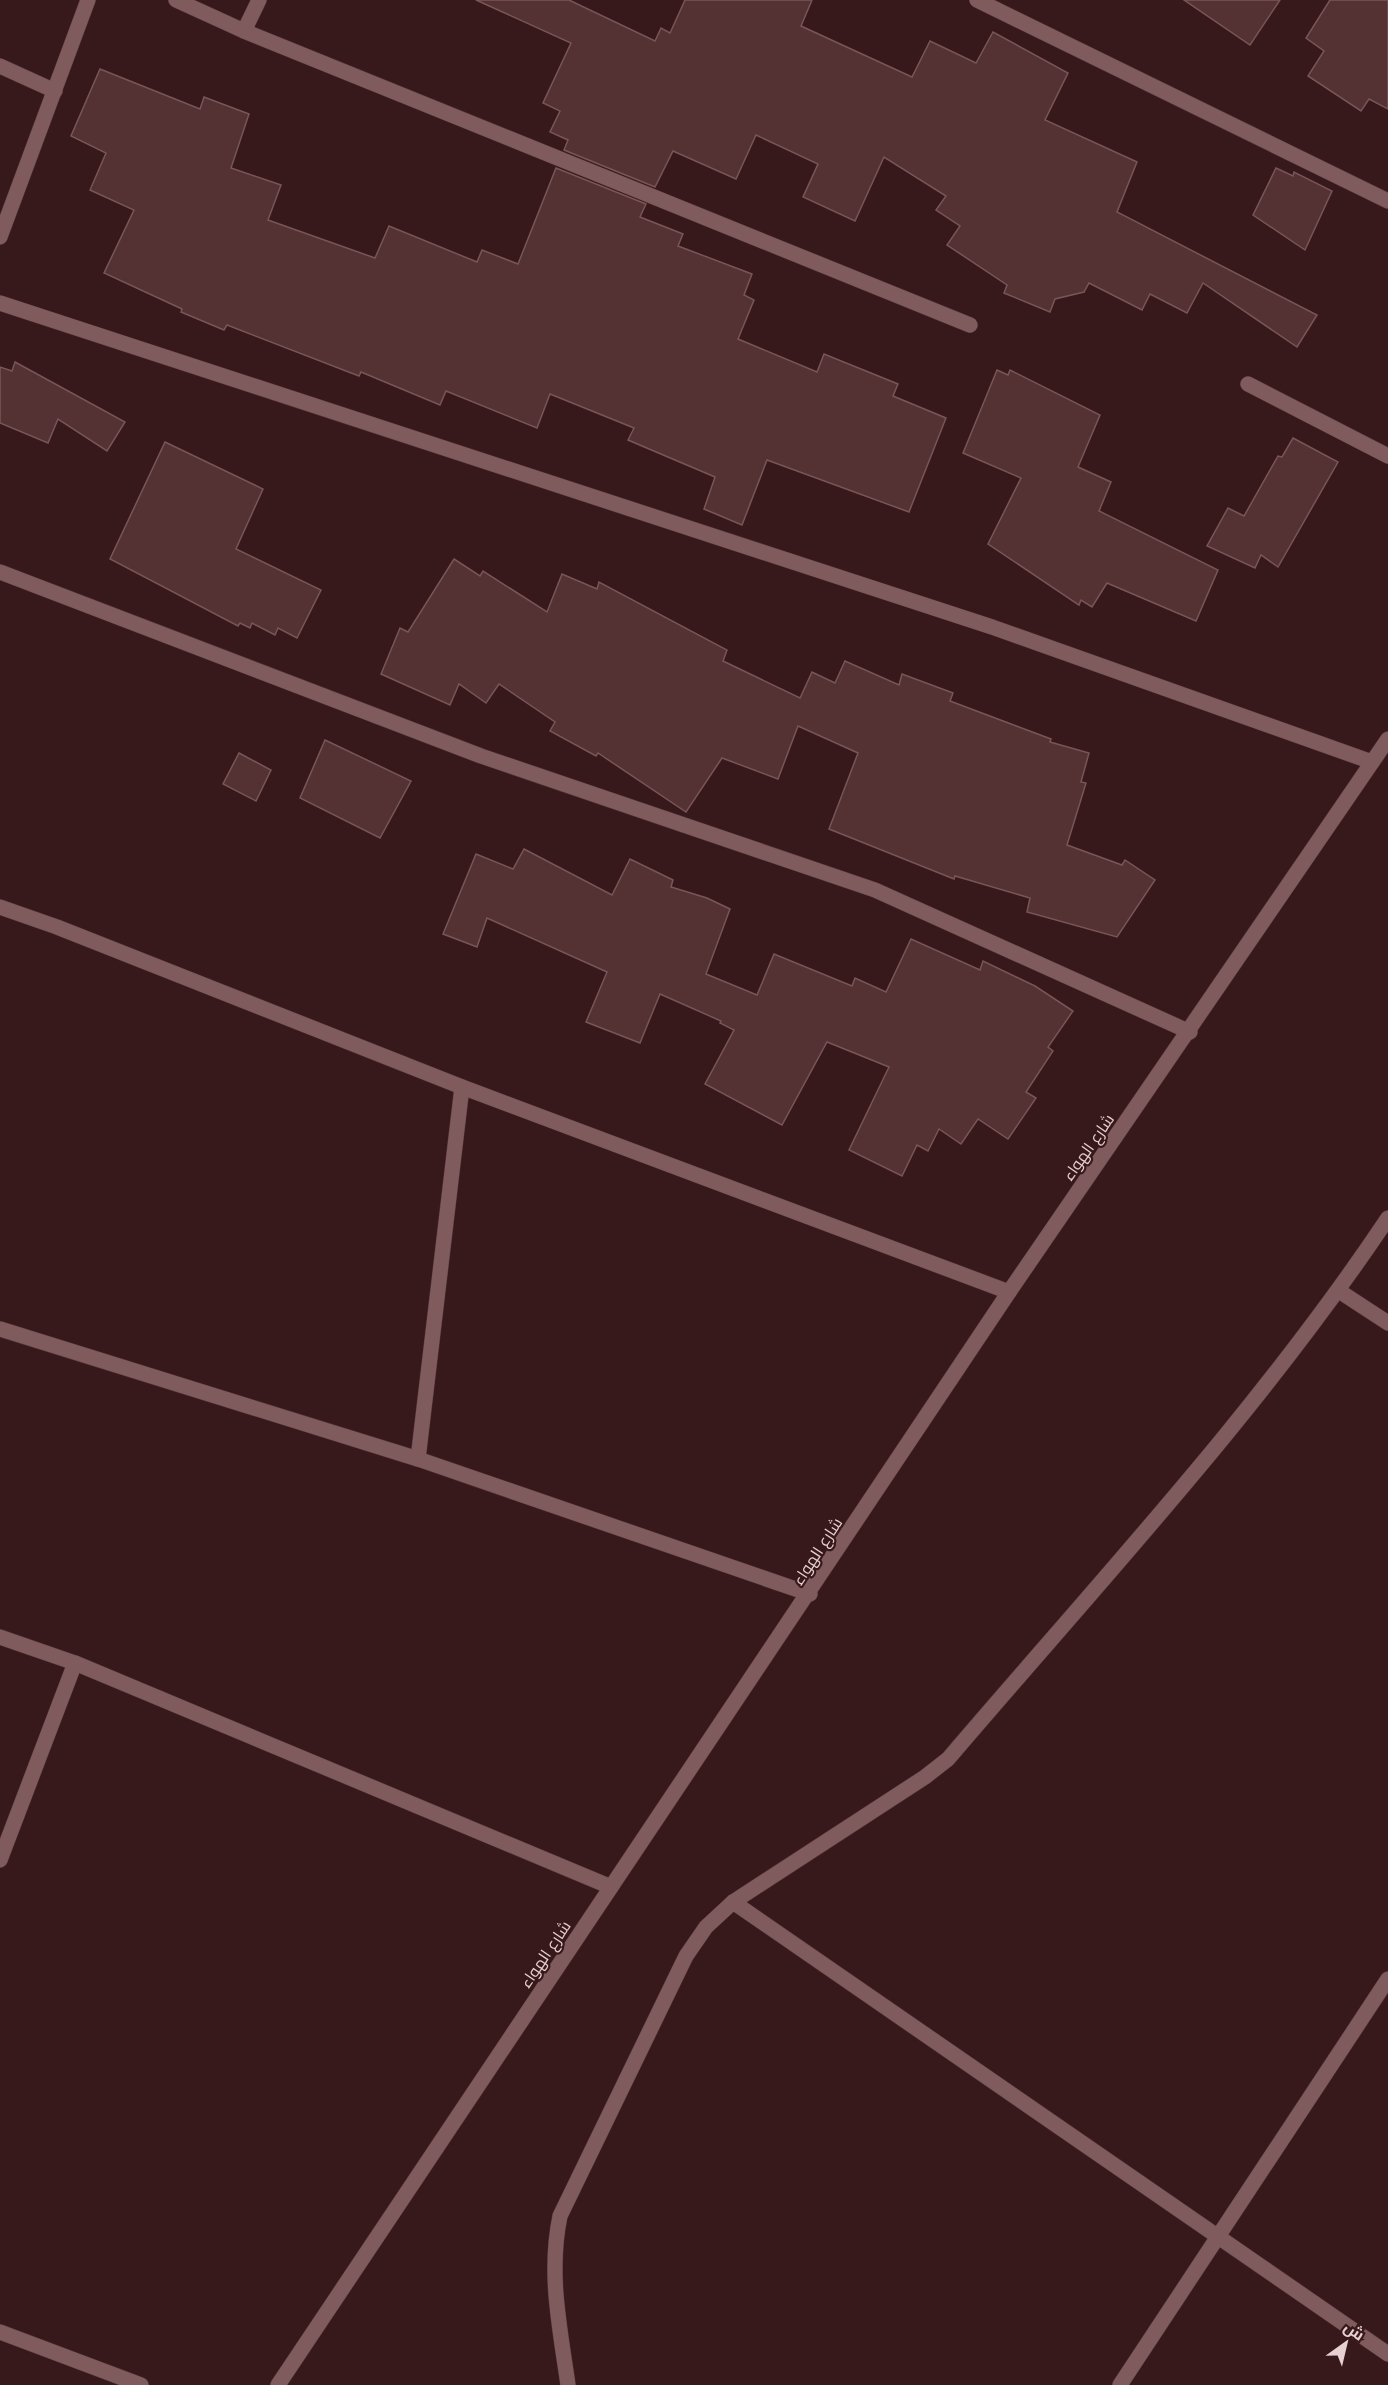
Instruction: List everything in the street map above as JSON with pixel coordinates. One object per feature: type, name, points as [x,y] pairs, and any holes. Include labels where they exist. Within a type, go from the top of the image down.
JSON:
[{"type":"street","points":[[0,237],[88,0]]},
{"type":"street","points":[[176,0],[244,32],[970,325]]},
{"type":"street","points":[[244,32],[259,0]]},
{"type":"street","points":[[976,0],[1388,201]]},
{"type":"street","points":[[0,66],[56,90]]},
{"type":"street","points":[[0,303],[992,627],[1372,762]]},
{"type":"street","points":[[1248,384],[1388,456]]},
{"type":"street","points":[[0,572],[481,756],[875,890],[1190,1032]]},
{"type":"street","name":"شارع الهواء","points":[[279,2385],[1010,1292],[1190,1032],[1388,739]]},
{"type":"street","points":[[0,907],[57,927],[462,1087],[1010,1292]]},
{"type":"street","points":[[418,1459],[462,1087]]},
{"type":"street","points":[[568,2385],[554,2287],[554,2246],[560,2216],[686,1956],[706,1927],[733,1902],[917,1782],[948,1759],[1213,1449],[1339,1291],[1388,1218]]},
{"type":"street","points":[[1339,1291],[1388,1323]]},
{"type":"street","points":[[0,1329],[418,1459],[810,1594]]},
{"type":"street","points":[[0,1637],[75,1663],[611,1887]]},
{"type":"street","points":[[0,1860],[3,1843],[75,1663]]},
{"type":"street","points":[[733,1902],[1388,2354]]},
{"type":"street","points":[[1120,2385],[1388,1979]]},
{"type":"street","points":[[0,2332],[141,2385]]},
{"type":"building","points":[[476,0],[569,0],[655,41],[661,28],[670,33],[685,0],[812,0],[801,26],[912,77],[930,41],[976,63],[993,32],[1068,73],[1045,120],[1137,162],[1117,212],[1317,315],[1297,347],[1203,283],[1187,313],[1150,294],[1142,310],[1089,283],[1084,292],[1055,299],[1050,312],[1004,293],[1007,285],[947,245],[960,226],[936,210],[946,196],[884,157],[855,221],[803,197],[818,164],[756,135],[736,179],[673,151],[655,187],[564,150],[568,140],[550,132],[560,111],[543,103],[571,43]]},
{"type":"building","points":[[1184,0],[1280,0],[1250,45]]},
{"type":"building","points":[[1330,0],[1388,0],[1388,109],[1369,99],[1361,111],[1308,76],[1324,51],[1306,38]]},
{"type":"building","points":[[100,69],[200,109],[204,97],[249,114],[231,168],[281,185],[268,220],[375,258],[389,226],[477,262],[482,250],[518,264],[556,168],[646,204],[640,217],[683,234],[678,246],[752,274],[744,295],[754,300],[738,339],[817,372],[824,354],[898,384],[893,396],[946,418],[909,512],[767,460],[742,525],[704,509],[715,477],[628,440],[634,428],[550,394],[537,428],[446,391],[440,405],[361,372],[359,376],[227,325],[224,330],[181,312],[182,309],[104,273],[134,210],[90,190],[106,153],[71,136]]},
{"type":"building","points":[[1276,168],[1293,176],[1294,172],[1332,191],[1305,250],[1253,215]]},
{"type":"building","points":[[15,362],[125,422],[107,451],[58,419],[48,443],[0,423],[0,367],[12,371]]},
{"type":"building","points":[[997,370],[1008,375],[1010,370],[1100,415],[1078,467],[1111,482],[1099,511],[1218,570],[1196,621],[1107,583],[1092,607],[1081,600],[1079,605],[988,544],[1021,478],[963,453]]},
{"type":"building","points":[[1293,438],[1338,462],[1278,567],[1261,555],[1255,568],[1207,546],[1228,508],[1244,516],[1278,456],[1282,457]]},
{"type":"building","points":[[165,442],[263,489],[236,549],[321,590],[297,638],[278,628],[275,635],[252,623],[250,628],[240,623],[238,626],[110,559]]},
{"type":"building","points":[[454,559],[480,576],[483,571],[547,612],[562,574],[597,589],[599,582],[727,650],[723,661],[800,698],[812,672],[835,683],[845,661],[899,685],[902,674],[953,693],[950,701],[1051,739],[1050,742],[1089,753],[1081,782],[1086,783],[1067,845],[1122,865],[1125,860],[1155,880],[1117,937],[1027,912],[1030,898],[955,876],[954,879],[829,829],[858,753],[798,726],[778,779],[722,758],[686,812],[598,753],[596,756],[550,731],[555,722],[499,684],[486,703],[459,684],[450,705],[381,674],[400,628],[408,632]]},
{"type":"building","points":[[325,740],[411,781],[380,838],[300,798]]},
{"type":"building","points":[[239,753],[271,770],[256,801],[223,784]]},
{"type":"building","points":[[524,849],[612,895],[630,859],[673,880],[671,887],[707,898],[730,909],[706,974],[757,995],[774,954],[852,986],[855,978],[886,992],[911,939],[980,970],[983,961],[1035,986],[1073,1011],[1048,1047],[1053,1051],[1026,1092],[1036,1098],[1008,1139],[978,1119],[961,1144],[939,1129],[928,1151],[917,1145],[902,1176],[849,1150],[889,1067],[827,1042],[782,1125],[705,1084],[734,1030],[720,1023],[721,1021],[660,994],[640,1043],[586,1022],[607,972],[487,918],[477,947],[443,934],[476,854],[513,869]]}]
